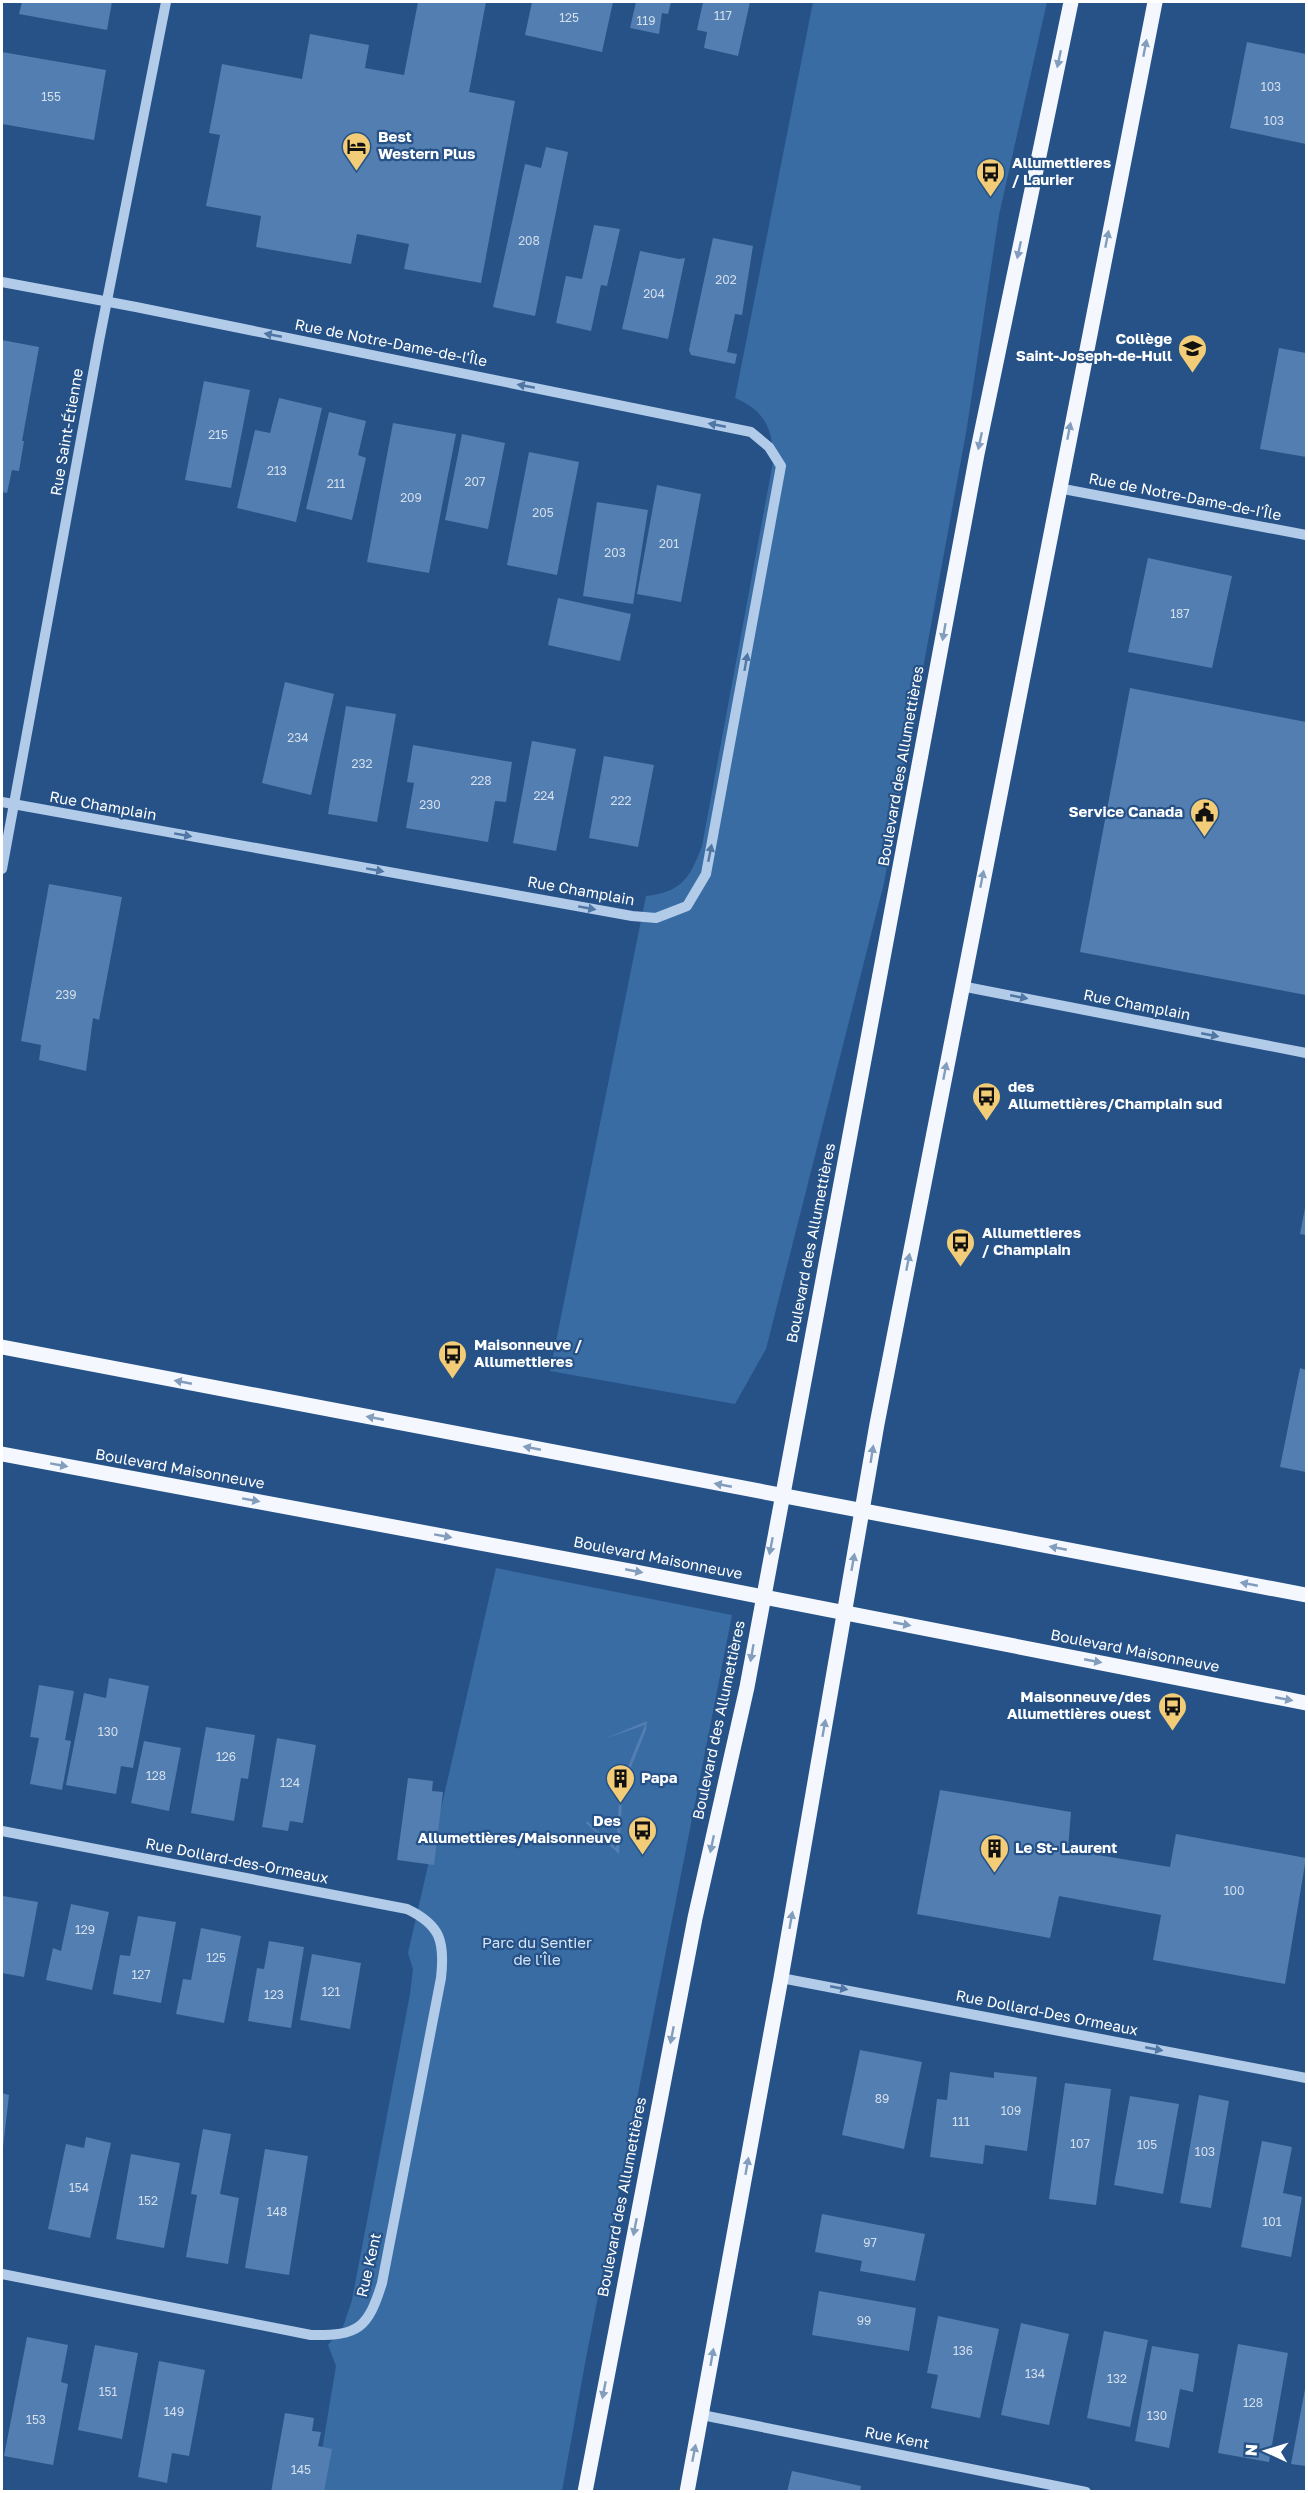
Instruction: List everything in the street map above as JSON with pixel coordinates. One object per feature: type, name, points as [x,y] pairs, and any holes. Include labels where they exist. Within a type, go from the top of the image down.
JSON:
[{"type":"main road","name":"Boulevard des Allumettières","points":[[585,2492],[695,1918],[747,1687],[762,1596],[893,910],[977,454],[1071,2]]},
{"type":"main road","points":[[687,2492],[782,1978],[862,1512],[961,986],[1155,2]]},
{"type":"main road","points":[[2,1347],[1306,1595]]},
{"type":"main road","name":"Boulevard Maisonneuve","points":[[2,1454],[762,1596],[1306,1703]]},
{"type":"street","name":"Rue Saint-Étienne","points":[[2,869],[107,301],[166,2]]},
{"type":"street","name":"Rue de Notre-Dame-de-l'Île","points":[[2,282],[107,301],[751,432],[769,447]]},
{"type":"street","name":"Rue Champlain","points":[[2,802],[632,916],[656,918],[687,906],[706,874],[781,466],[769,447]]},
{"type":"street","name":"Rue de Notre-Dame-de-I'Île","points":[[1058,488],[1306,535]]},
{"type":"street","name":"Rue Champlain","points":[[961,986],[1306,1053]]},
{"type":"street","name":"Rue Dollard-des-Ormeaux","points":[[2,1831],[407,1909],[427,1918],[439,1936],[444,1953]]},
{"type":"street","name":"Rue Kent","points":[[2,2274],[311,2335],[335,2335],[359,2328],[373,2311],[382,2283],[444,1953]]},
{"type":"street","name":"Rue Dollard-Des Ormeaux","points":[[782,1978],[1306,2078]]},
{"type":"street","name":"Rue Kent","points":[[702,2415],[1086,2492]]},
{"type":"green space","points":[[813,2],[1047,2],[999,215],[967,427],[884,883],[766,1349],[735,1404],[550,1371],[646,896],[668,891],[683,882],[693,867],[702,846],[773,462],[772,441],[766,423],[754,409],[735,398]]},
{"type":"green space","name":"Parc du Sentier de l'Île","points":[[496,1568],[732,1615],[562,2491],[315,2492],[336,2366],[328,2345],[343,2327],[352,2300],[410,1994],[413,1969],[408,1953]]},
{"type":"building","points":[[22,2],[112,2],[107,30],[19,14]]},
{"type":"building","name":"Best Western Plus","points":[[418,2],[486,2],[469,92],[515,101],[481,283],[404,269],[409,244],[357,234],[351,264],[256,247],[261,216],[206,206],[220,135],[209,133],[222,64],[302,79],[310,34],[369,45],[365,68],[404,75]]},
{"type":"building","points":[[532,2],[613,2],[602,52],[525,35]]},
{"type":"building","points":[[636,2],[671,2],[668,14],[662,13],[659,34],[630,28]]},
{"type":"building","points":[[703,2],[750,2],[738,56],[704,48],[707,32],[697,30]]},
{"type":"building","points":[[1247,42],[1306,54],[1306,144],[1230,128]]},
{"type":"building","points":[[2,52],[106,70],[94,140],[2,124]]},
{"type":"building","points":[[546,147],[568,152],[535,316],[493,307],[525,164],[541,168]]},
{"type":"building","points":[[594,225],[620,229],[607,286],[601,285],[591,331],[556,323],[566,276],[582,279]]},
{"type":"building","points":[[713,238],[753,246],[742,315],[735,314],[727,352],[737,354],[735,364],[691,355],[689,350]]},
{"type":"building","points":[[640,251],[679,259],[685,258],[668,339],[622,329]]},
{"type":"building","points":[[2,340],[39,347],[22,441],[24,441],[19,471],[12,470],[7,493],[2,492]]},
{"type":"building","points":[[1279,348],[1306,353],[1306,457],[1260,449]]},
{"type":"building","points":[[204,381],[250,390],[231,488],[185,480]]},
{"type":"building","points":[[279,398],[322,408],[296,522],[237,508],[255,430],[270,433]]},
{"type":"building","points":[[329,412],[366,421],[358,455],[366,458],[352,520],[306,509]]},
{"type":"building","points":[[393,423],[456,434],[429,573],[367,562]]},
{"type":"building","points":[[462,434],[505,443],[488,529],[445,520]]},
{"type":"building","points":[[529,452],[579,462],[557,575],[507,565]]},
{"type":"building","points":[[657,485],[701,494],[681,602],[637,594]]},
{"type":"building","points":[[597,502],[648,510],[633,604],[583,596]]},
{"type":"building","points":[[1148,558],[1232,576],[1212,668],[1128,652]]},
{"type":"building","points":[[558,598],[631,614],[620,661],[548,645]]},
{"type":"building","points":[[285,682],[334,694],[311,795],[262,783]]},
{"type":"building","name":"Service Canada","points":[[1130,688],[1306,722],[1306,995],[1080,952]]},
{"type":"building","points":[[346,706],[396,714],[377,822],[328,814]]},
{"type":"building","points":[[532,741],[576,749],[556,851],[513,843]]},
{"type":"building","points":[[413,745],[512,762],[506,802],[495,801],[488,842],[406,828],[414,783],[407,782]]},
{"type":"building","points":[[604,756],[654,765],[638,847],[589,838]]},
{"type":"building","points":[[49,884],[122,897],[99,1020],[93,1018],[86,1071],[39,1060],[41,1045],[21,1041]]},
{"type":"building","points":[[1306,1209],[1306,1235],[1300,1234]]},
{"type":"building","points":[[1300,1368],[1306,1370],[1306,1472],[1280,1467]]},
{"type":"building","points":[[109,1678],[149,1686],[133,1768],[121,1766],[116,1794],[66,1785],[84,1693],[106,1698]]},
{"type":"building","points":[[39,1685],[74,1691],[65,1740],[71,1741],[62,1790],[30,1784],[39,1738],[30,1737]]},
{"type":"building","name":"Papa","points":[[647,1721],[646,1730],[623,1787],[619,1854],[586,1823],[587,1821],[616,1848],[620,1786],[645,1725],[604,1739]]},
{"type":"building","points":[[206,1727],[255,1735],[248,1779],[241,1778],[234,1821],[191,1813]]},
{"type":"building","points":[[277,1738],[316,1745],[303,1823],[290,1821],[288,1831],[262,1827]]},
{"type":"building","points":[[144,1741],[181,1748],[169,1811],[131,1803]]},
{"type":"building","points":[[408,1778],[433,1781],[432,1791],[443,1792],[434,1865],[397,1860]]},
{"type":"building","points":[[940,1790],[1071,1812],[1068,1850],[1170,1867],[1176,1834],[1306,1858],[1285,1984],[1153,1960],[1161,1915],[1059,1896],[1050,1938],[917,1914]]},
{"type":"building","points":[[3,1896],[38,1902],[24,1977],[2,1973]]},
{"type":"building","points":[[71,1904],[109,1912],[92,1990],[46,1980],[53,1948],[61,1951]]},
{"type":"building","points":[[138,1916],[176,1922],[161,2003],[113,1994],[120,1955],[130,1956]]},
{"type":"building","points":[[201,1928],[241,1936],[224,2023],[176,2014],[183,1979],[191,1980]]},
{"type":"building","points":[[269,1941],[304,1947],[291,2028],[248,2021],[257,1968],[264,1969]]},
{"type":"building","points":[[312,1954],[361,1963],[350,2029],[300,2020]]},
{"type":"building","points":[[860,2050],[922,2062],[904,2149],[842,2135]]},
{"type":"building","points":[[950,2072],[994,2078],[994,2072],[1037,2077],[1027,2151],[985,2145],[983,2164],[930,2157],[937,2099],[947,2100]]},
{"type":"building","points":[[1065,2083],[1111,2089],[1096,2205],[1049,2199]]},
{"type":"building","points":[[2,2093],[9,2095],[3,2147],[2,2146]]},
{"type":"building","points":[[1199,2095],[1229,2101],[1211,2208],[1180,2203]]},
{"type":"building","points":[[1130,2096],[1179,2104],[1163,2194],[1114,2185]]},
{"type":"building","points":[[203,2129],[231,2134],[220,2194],[239,2198],[228,2264],[186,2257],[197,2195],[191,2194]]},
{"type":"building","points":[[86,2137],[111,2143],[90,2238],[48,2229],[66,2144],[84,2148]]},
{"type":"building","points":[[1262,2141],[1292,2147],[1283,2193],[1302,2197],[1291,2257],[1241,2247]]},
{"type":"building","points":[[265,2149],[308,2156],[289,2275],[245,2268]]},
{"type":"building","points":[[131,2154],[180,2163],[164,2248],[116,2239]]},
{"type":"building","points":[[822,2214],[925,2234],[915,2281],[860,2271],[862,2261],[815,2252]]},
{"type":"building","points":[[819,2291],[916,2308],[909,2351],[812,2335]]},
{"type":"building","points":[[938,2316],[999,2329],[980,2418],[931,2408],[938,2375],[927,2373]]},
{"type":"building","points":[[1021,2323],[1069,2334],[1049,2425],[1001,2415]]},
{"type":"building","points":[[1104,2331],[1148,2340],[1130,2427],[1087,2418]]},
{"type":"building","points":[[27,2337],[68,2345],[61,2382],[68,2384],[53,2465],[4,2456]]},
{"type":"building","points":[[1238,2344],[1288,2353],[1269,2462],[1218,2453]]},
{"type":"building","points":[[95,2345],[138,2353],[122,2439],[78,2430]]},
{"type":"building","points":[[1152,2346],[1199,2354],[1193,2392],[1180,2389],[1169,2448],[1135,2441]]},
{"type":"building","points":[[159,2361],[205,2370],[189,2456],[172,2453],[167,2483],[138,2477]]},
{"type":"building","points":[[1306,2389],[1306,2466],[1291,2464]]},
{"type":"building","points":[[285,2413],[314,2418],[312,2431],[321,2432],[318,2446],[332,2449],[324,2492],[271,2492]]},
{"type":"building","points":[[792,2471],[861,2486],[860,2492],[787,2492]]},
{"type":"place","name":"Best Western Plus","points":[[357,172]]},
{"type":"place","name":"Allumettieres / Laurier","points":[[991,198]]},
{"type":"place","name":"Collège Saint-Joseph-de-Hull","points":[[1193,374]]},
{"type":"place","name":"Service Canada","points":[[1204,838]]},
{"type":"place","name":"des Allumettières/Champlain sud","points":[[987,1122]]},
{"type":"place","name":"Allumettieres / Champlain","points":[[961,1268]]},
{"type":"place","name":"Maisonneuve / Allumettieres","points":[[453,1380]]},
{"type":"place","name":"Maisonneuve/des Allumettières ouest","points":[[1172,1732]]},
{"type":"place","name":"Papa","points":[[620,1804]]},
{"type":"place","name":"Des Allumettières/Maisonneuve","points":[[642,1856]]},
{"type":"place","name":"Le St- Laurent","points":[[994,1874]]}]
